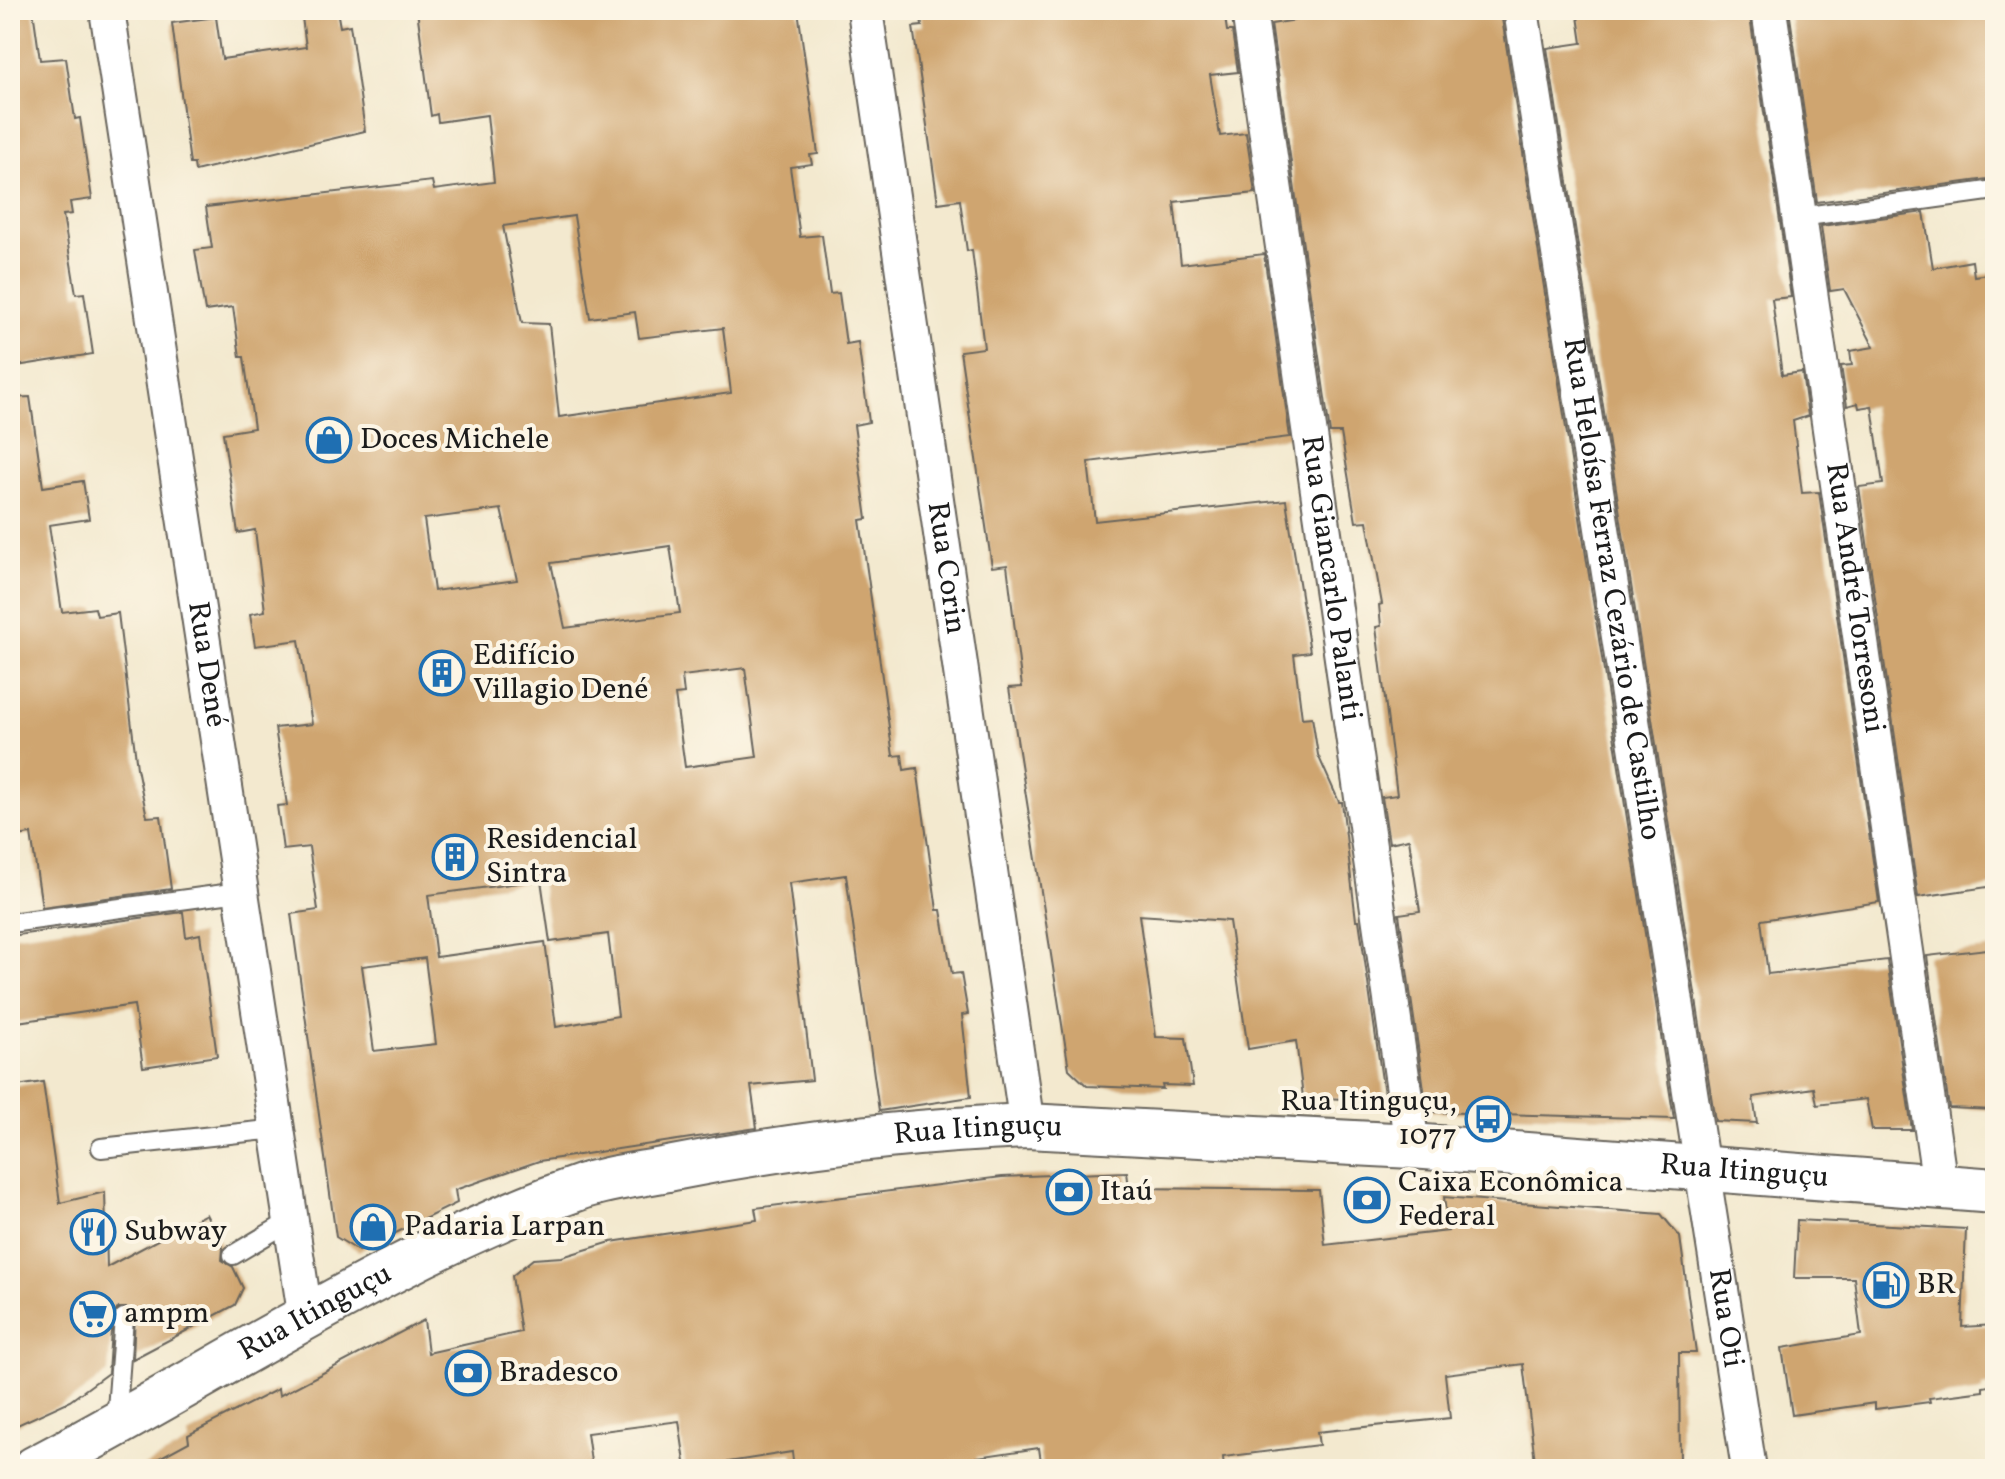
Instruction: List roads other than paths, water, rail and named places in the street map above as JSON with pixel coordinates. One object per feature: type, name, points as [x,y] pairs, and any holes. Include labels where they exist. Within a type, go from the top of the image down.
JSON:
[{"type":"main road","name":"Rua Itinguçu","points":[[34,1469],[306,1320],[479,1230],[587,1185],[707,1161],[969,1129],[1027,1126],[1412,1146],[1995,1191]]},
{"type":"street","name":"Rua Dené","points":[[107,10],[306,1320]]},
{"type":"street","name":"Rua Corin","points":[[865,10],[1027,1126]]},
{"type":"street","name":"Rua Giancarlo Palanti","points":[[1249,10],[1412,1146]]},
{"type":"street","name":"Rua Heloísa Ferraz Cezário de Castilho","points":[[1521,10],[1701,1168]]},
{"type":"street","name":"Rua André Torresoni","points":[[1769,10],[1940,1185]]},
{"type":"street","name":"Rua Oti","points":[[1701,1168],[1749,1469]]},
{"type":"lane","points":[[1800,217],[1995,190]]},
{"type":"lane","points":[[10,923],[239,892]]},
{"type":"lane","points":[[101,1148],[276,1129]]},
{"type":"lane","points":[[233,1255],[290,1221]]},
{"type":"lane","points":[[116,1425],[124,1318]]},
{"type":"place","name":"Doces Michele","points":[[329,440]]},
{"type":"place","name":"Edifício Villagio Dené","points":[[442,673]]},
{"type":"place","name":"Residencial Sintra","points":[[455,857]]},
{"type":"place","name":"Rua Itinguçu, 1077","points":[[1488,1119]]},
{"type":"place","name":"Itaú","points":[[1069,1192]]},
{"type":"place","name":"Caixa Econômica Federal","points":[[1367,1200]]},
{"type":"place","name":"Padaria Larpan","points":[[373,1227]]},
{"type":"place","name":"Subway","points":[[93,1232]]},
{"type":"place","name":"BR","points":[[1886,1285]]},
{"type":"place","name":"ampm","points":[[93,1314]]},
{"type":"place","name":"Bradesco","points":[[468,1373]]}]
